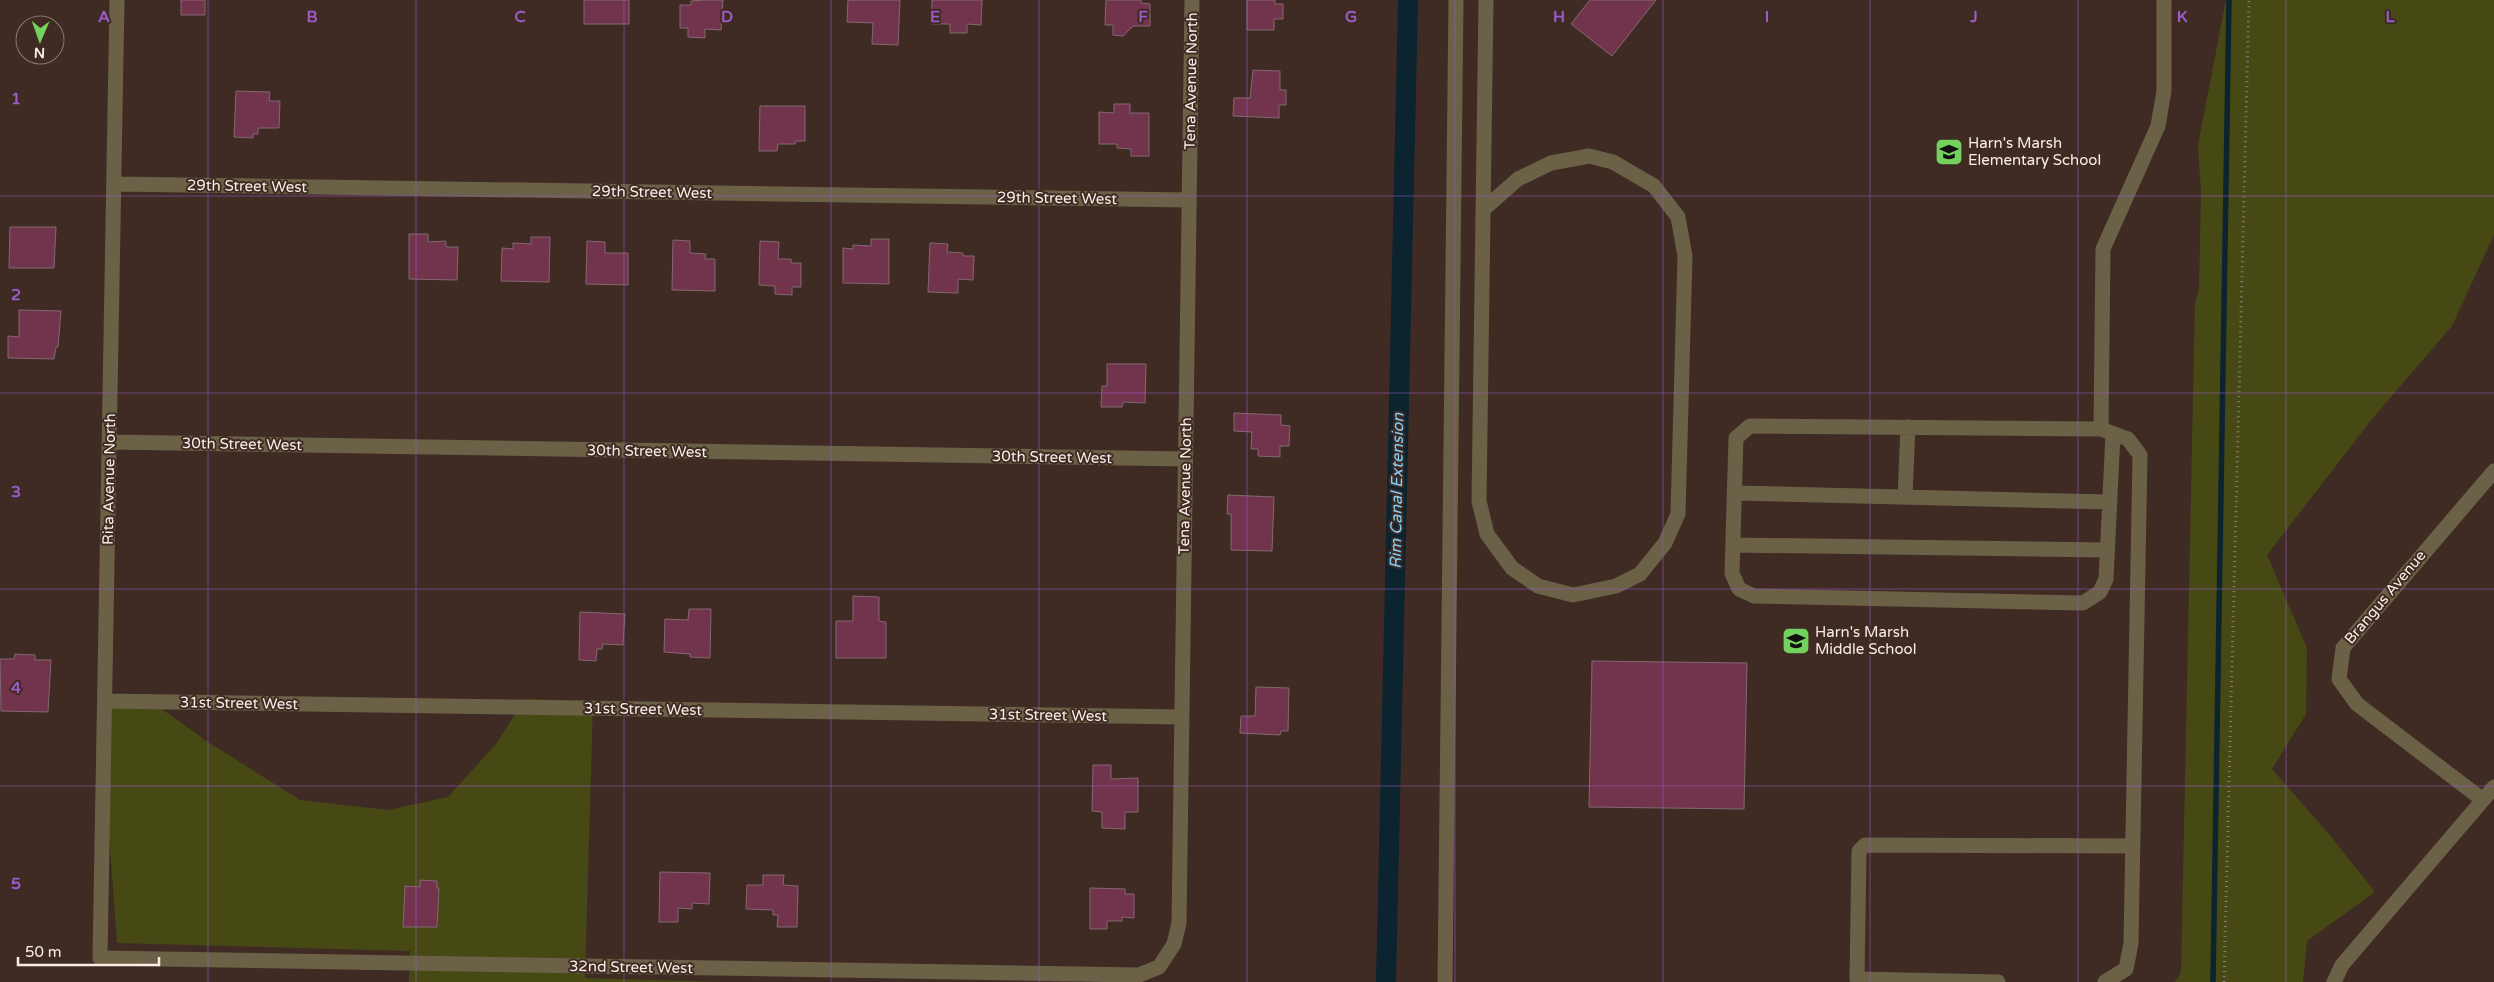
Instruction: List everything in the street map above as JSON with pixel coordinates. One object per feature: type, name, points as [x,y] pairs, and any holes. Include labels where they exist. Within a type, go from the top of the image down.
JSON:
[{"type":"street","name":"Rita Avenue North","points":[[100,958],[117,0]]},
{"type":"street","name":"Tena Avenue North","points":[[1159,967],[1174,944],[1179,923],[1192,0]]},
{"type":"street","points":[[1445,982],[1456,0]]},
{"type":"street","points":[[1484,209],[1518,179],[1551,163],[1589,156],[1613,162],[1654,186],[1678,217],[1685,256],[1678,514],[1665,544],[1640,574],[1616,586],[1573,595],[1538,586],[1512,568],[1487,534],[1479,501],[1486,0]]},
{"type":"street","points":[[2105,982],[2126,969],[2131,943],[2140,455],[2128,439],[2107,431],[1750,426],[1736,438],[1732,573],[1738,589],[1754,596],[2083,603],[2100,592],[2106,579],[2110,502],[2107,431],[2103,248],[2158,126],[2164,91],[2164,0]]},
{"type":"street","name":"29th Street West","points":[[114,184],[1189,200]]},
{"type":"street","points":[[1906,497],[1908,427]]},
{"type":"street","name":"30th Street West","points":[[109,442],[1185,459]]},
{"type":"street","name":"Brangus Avenue","points":[[2483,800],[2357,704],[2339,679],[2342,648],[2448,522],[2494,471]]},
{"type":"street","points":[[1734,493],[2110,502]]},
{"type":"street","points":[[1733,545],[2107,550]]},
{"type":"street","name":"31st Street West","points":[[105,701],[1182,717]]},
{"type":"street","points":[[2334,982],[2342,965],[2494,787]]},
{"type":"street","points":[[1998,982],[1857,978],[1859,851],[1865,845],[2133,846]]},
{"type":"street","name":"32nd Street West","points":[[100,958],[1139,975],[1159,967]]},
{"type":"path","points":[[2224,982],[2249,0]]},
{"type":"shaded area","points":[[2226,0],[2494,0],[2494,235],[2452,326],[2372,419],[2267,555],[2307,648],[2306,714],[2272,769],[2328,833],[2375,892],[2307,941],[2303,982],[2175,982],[2181,972],[2195,302],[2199,290],[2201,192],[2198,145]]},
{"type":"shaded area","points":[[104,697],[159,707],[205,740],[300,800],[388,810],[448,797],[496,744],[525,699],[593,701],[585,978],[723,982],[409,982],[410,951],[117,943],[102,738]]},
{"type":"building","points":[[181,0],[205,0],[205,15],[181,15]]},
{"type":"building","points":[[584,0],[629,0],[629,24],[584,24]]},
{"type":"building","points":[[723,0],[721,30],[705,29],[705,38],[688,37],[688,28],[680,28],[680,5],[691,5],[691,1]]},
{"type":"building","points":[[848,0],[900,0],[898,45],[872,44],[873,23],[847,22]]},
{"type":"building","points":[[932,0],[982,0],[981,25],[967,24],[967,33],[950,33],[950,24],[931,24]]},
{"type":"building","points":[[1106,0],[1141,0],[1141,3],[1150,4],[1150,26],[1133,26],[1123,36],[1113,35],[1113,25],[1105,25]]},
{"type":"building","points":[[1247,0],[1275,0],[1275,4],[1283,4],[1283,19],[1274,19],[1274,30],[1247,30]]},
{"type":"building","points":[[1590,0],[1656,0],[1612,56],[1571,24]]},
{"type":"building","points":[[1253,70],[1280,71],[1280,90],[1286,90],[1286,105],[1279,105],[1279,118],[1233,116],[1234,98],[1250,98]]},
{"type":"building","points":[[236,91],[270,92],[269,101],[280,101],[279,128],[258,128],[258,134],[253,134],[253,138],[234,137]]},
{"type":"building","points":[[1114,104],[1130,104],[1130,113],[1149,113],[1149,156],[1131,156],[1131,149],[1117,148],[1117,144],[1099,144],[1099,112],[1114,113]]},
{"type":"building","points":[[760,106],[805,106],[805,141],[796,141],[795,144],[778,144],[777,151],[759,151]]},
{"type":"building","points":[[10,227],[56,227],[54,268],[9,268]]},
{"type":"building","points":[[409,234],[428,234],[428,242],[446,241],[446,247],[458,247],[457,280],[409,279]]},
{"type":"building","points":[[531,237],[550,237],[549,282],[501,281],[502,248],[513,249],[513,243],[531,244]]},
{"type":"building","points":[[871,239],[889,239],[889,284],[843,283],[843,248],[853,249],[853,245],[871,246]]},
{"type":"building","points":[[673,240],[690,241],[690,253],[706,254],[705,259],[715,259],[715,291],[672,290]]},
{"type":"building","points":[[587,241],[605,242],[605,253],[628,253],[628,285],[586,284]]},
{"type":"building","points":[[760,241],[779,242],[778,259],[791,259],[791,263],[801,263],[801,287],[792,287],[792,295],[775,294],[775,286],[759,285]]},
{"type":"building","points":[[930,243],[948,244],[947,252],[963,253],[963,256],[974,256],[973,280],[958,279],[958,293],[928,292]]},
{"type":"building","points":[[19,310],[61,311],[58,347],[56,347],[54,359],[8,358],[8,336],[19,337]]},
{"type":"building","points":[[1107,364],[1146,364],[1145,403],[1123,402],[1122,407],[1101,407],[1102,386],[1107,386]]},
{"type":"building","points":[[1234,413],[1281,415],[1281,425],[1290,426],[1289,446],[1280,446],[1280,457],[1258,456],[1258,449],[1251,449],[1252,432],[1234,431]]},
{"type":"building","points":[[1228,495],[1274,497],[1272,551],[1231,550],[1231,514],[1227,514]]},
{"type":"building","points":[[853,596],[879,597],[879,621],[886,622],[886,658],[836,658],[836,621],[853,621]]},
{"type":"building","points":[[689,609],[711,609],[710,658],[690,657],[690,654],[664,652],[665,619],[688,620]]},
{"type":"building","points":[[580,612],[625,614],[623,645],[603,644],[602,649],[597,649],[596,661],[579,660]]},
{"type":"building","points":[[15,654],[35,655],[35,660],[51,660],[48,712],[1,711],[0,659],[14,659]]},
{"type":"building","points":[[1592,661],[1747,663],[1744,809],[1589,807]]},
{"type":"building","points":[[1256,687],[1289,688],[1288,731],[1281,731],[1280,735],[1240,733],[1241,716],[1255,716]]},
{"type":"building","points":[[1093,765],[1111,765],[1111,779],[1138,778],[1138,812],[1125,812],[1125,829],[1102,828],[1102,812],[1092,811]]},
{"type":"building","points":[[660,872],[710,873],[709,904],[692,903],[692,909],[678,908],[678,922],[659,922]]},
{"type":"building","points":[[763,875],[784,875],[783,885],[798,886],[797,927],[777,927],[778,915],[773,915],[773,910],[746,909],[747,885],[763,885]]},
{"type":"building","points":[[420,880],[437,881],[437,888],[439,888],[437,927],[403,927],[405,886],[420,887]]},
{"type":"building","points":[[1090,888],[1125,889],[1125,894],[1134,894],[1134,918],[1122,917],[1122,921],[1107,921],[1107,929],[1090,929]]},
{"type":"waterway","name":"Rim Canal Extension","points":[[1386,982],[1408,0]]},
{"type":"waterway","points":[[2213,982],[2229,0]]},
{"type":"place","name":"Harn's Marsh Elementary School","points":[[1949,152]]},
{"type":"place","name":"Harn's Marsh Middle School","points":[[1796,641]]}]
